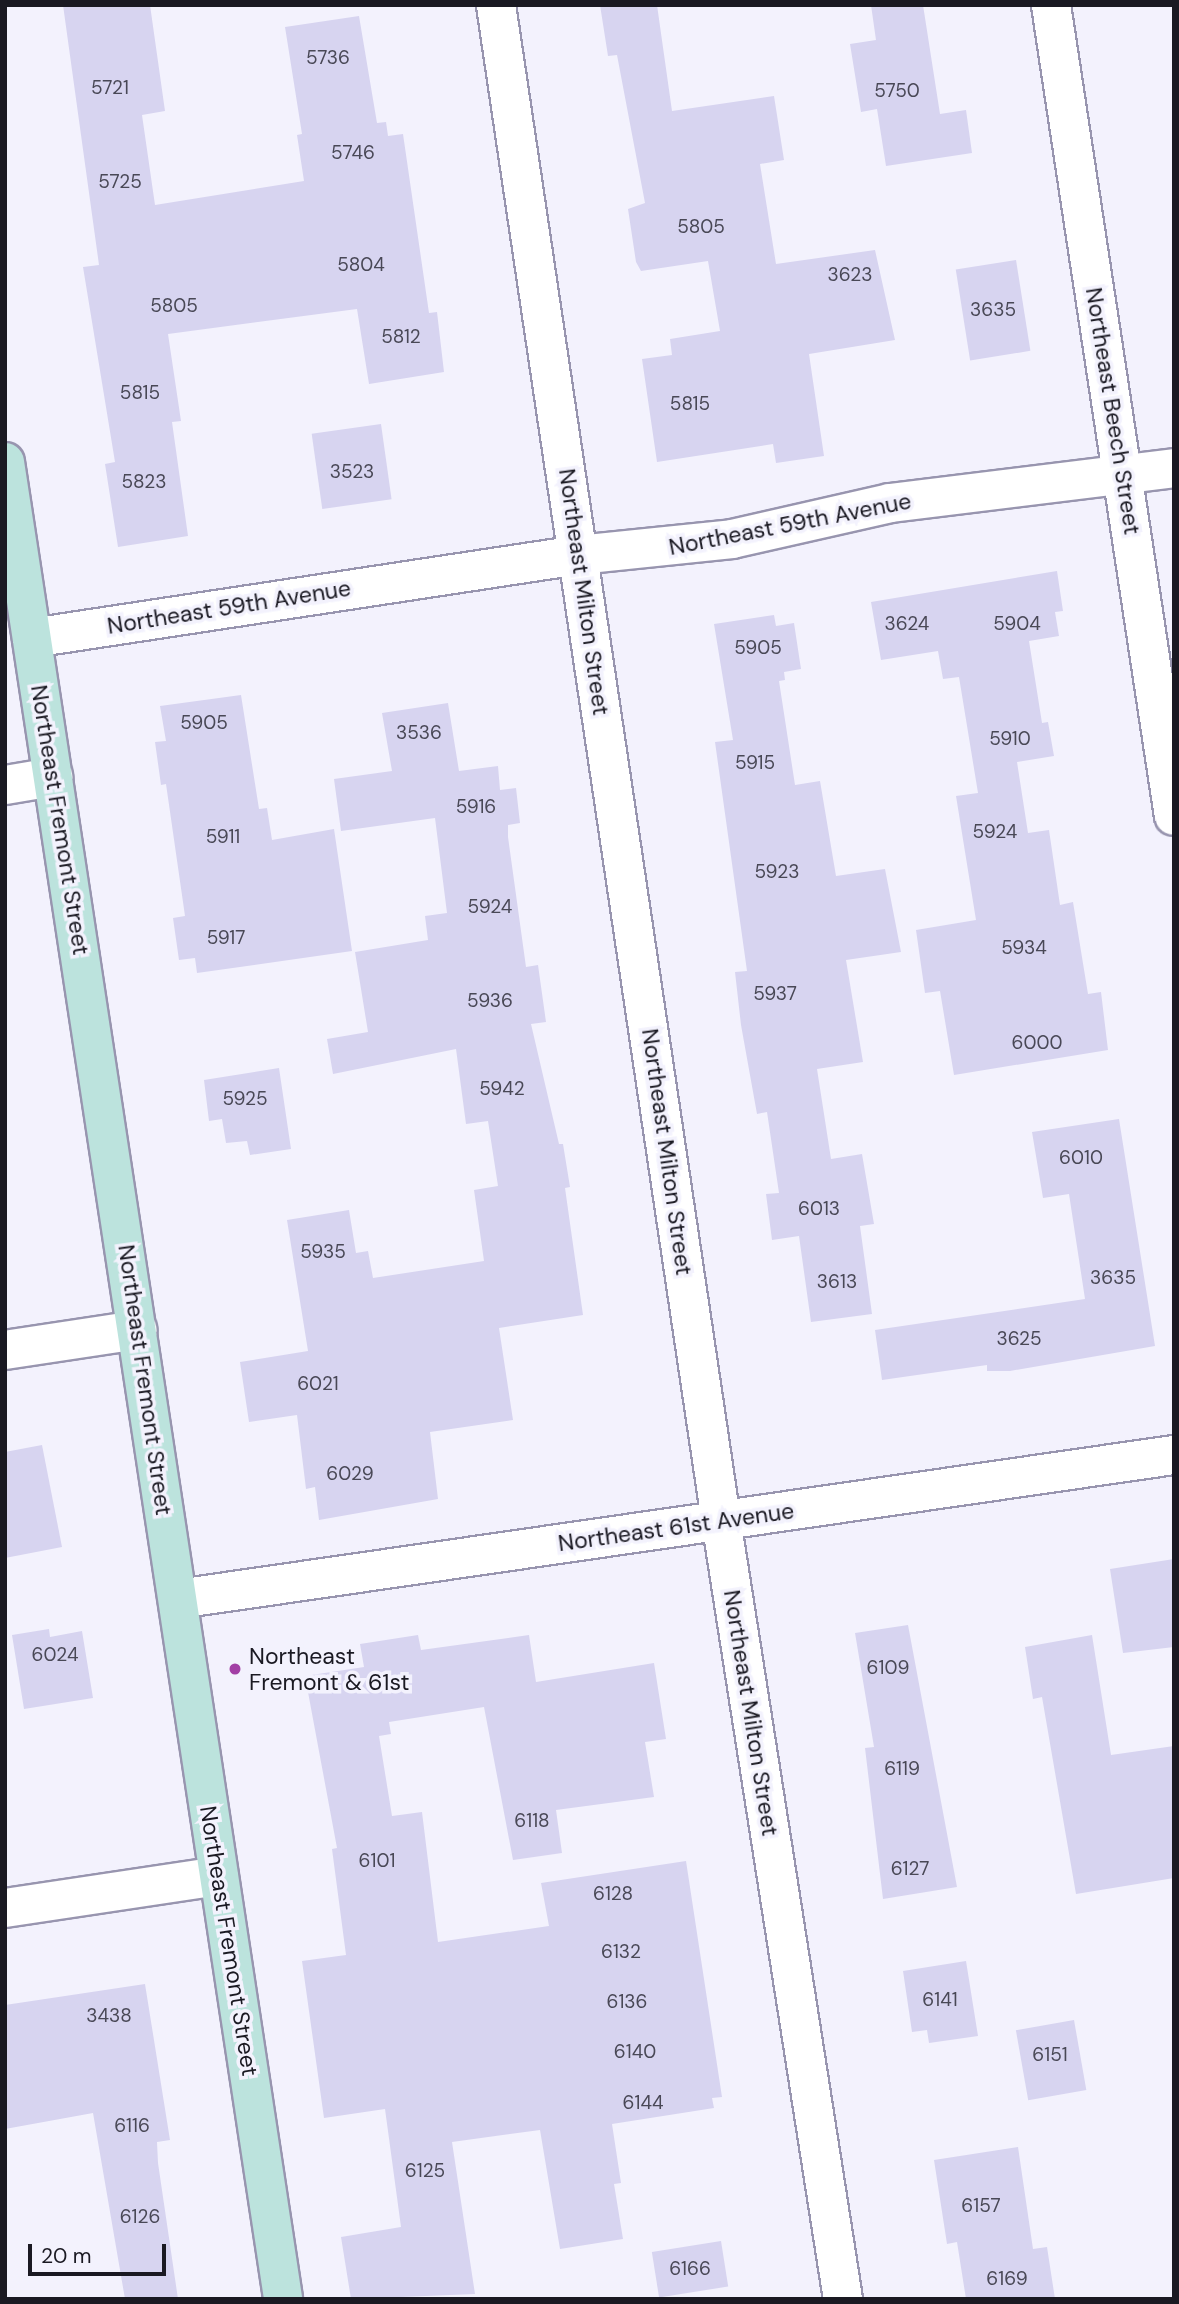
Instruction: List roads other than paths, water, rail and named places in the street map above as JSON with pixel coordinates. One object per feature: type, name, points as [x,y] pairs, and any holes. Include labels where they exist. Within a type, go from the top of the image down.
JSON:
[{"type":"main road","name":"Northeast Fremont Street","points":[[5,462],[282,2299]]},
{"type":"street","name":"Northeast Milton Street","points":[[496,5],[721,1520],[843,2299]]},
{"type":"street","name":"Northeast Beech Street","points":[[1051,5],[1174,816]]},
{"type":"street","name":"Northeast 59th Avenue","points":[[32,638],[579,555],[706,543],[890,503],[1174,468]]},
{"type":"street","points":[[5,785],[53,777]]},
{"type":"street","points":[[5,1350],[138,1330]]},
{"type":"street","name":"Northeast 61st Avenue","points":[[178,1599],[1174,1455]]},
{"type":"street","points":[[5,1908],[219,1876]]},
{"type":"place","name":"Northeast Fremont & 61st","points":[[235,1669]]}]
